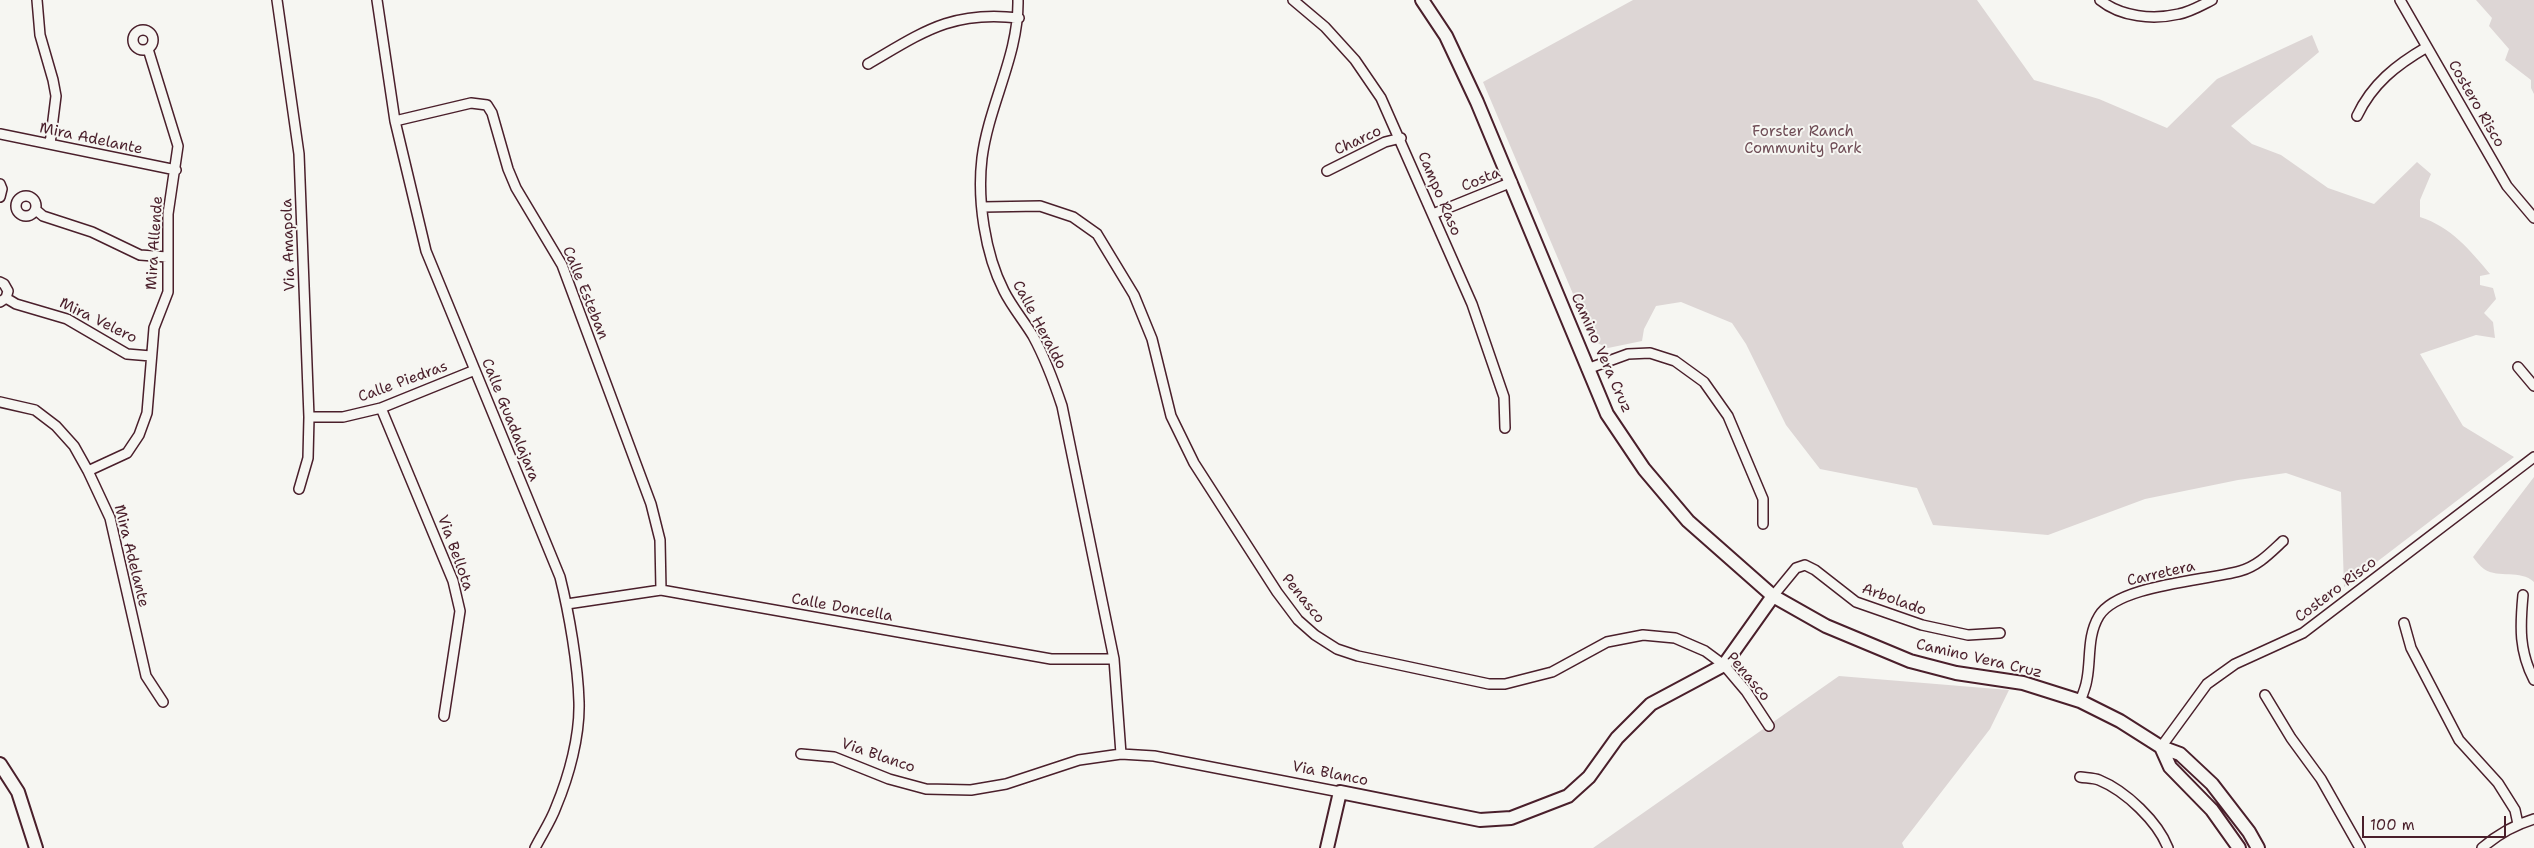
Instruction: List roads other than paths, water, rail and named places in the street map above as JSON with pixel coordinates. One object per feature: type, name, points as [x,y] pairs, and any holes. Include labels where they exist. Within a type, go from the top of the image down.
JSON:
[{"type":"main road","name":"Camino Vera Cruz","points":[[1422,0],[1446,36],[1512,182],[1587,369],[1608,414],[1650,477],[1688,521],[1773,596],[1826,626],[1910,661],[1956,673],[2023,683],[2080,701],[2120,721],[2161,746],[2180,754],[2212,784],[2249,832],[2258,848]]},
{"type":"main road","name":"Via Blanco","points":[[1340,792],[1480,820],[1512,818],[1568,796],[1588,777],[1617,738],[1651,704],[1724,665],[1773,596]]},
{"type":"main road","points":[[2161,746],[2170,767],[2212,810],[2239,848]]},
{"type":"main road","points":[[0,764],[18,792],[36,848]]},
{"type":"main road","points":[[1327,848],[1340,792]]},
{"type":"street","points":[[37,0],[40,35],[54,80],[56,96],[50,144]]},
{"type":"street","name":"Via Amapola","points":[[278,0],[299,154],[309,417],[308,458],[299,488]]},
{"type":"street","name":"Calle Guadalajara","points":[[377,0],[395,121],[426,251],[560,577],[567,604],[579,702],[576,733],[556,807],[535,848]]},
{"type":"street","name":"Calle Heraldo","points":[[1018,0],[1019,18],[982,158],[984,225],[993,265],[1004,291],[1034,338],[1054,380],[1062,406],[1114,660],[1121,754]]},
{"type":"street","name":"Campo Raso","points":[[1293,0],[1325,27],[1355,60],[1381,98],[1472,304],[1504,397],[1505,428]]},
{"type":"street","points":[[2100,0],[2108,7],[2141,17],[2180,14],[2212,0]]},
{"type":"street","name":"Costero Risco","points":[[2400,0],[2507,186],[2534,218]]},
{"type":"street","points":[[868,64],[947,21],[977,16],[1019,18]]},
{"type":"street","points":[[2357,116],[2366,97],[2383,77],[2427,47]]},
{"type":"street","name":"Mira Allende","points":[[88,471],[127,453],[139,436],[147,413],[154,328],[168,292],[168,214],[176,170],[178,146],[148,49]]},
{"type":"street","name":"Calle Esteban","points":[[395,121],[471,103],[487,105],[492,113],[508,169],[516,188],[562,264],[651,504],[660,540],[661,590]]},
{"type":"street","name":"Mira Adelante","points":[[0,134],[176,170]]},
{"type":"street","name":"Charco","points":[[1327,171],[1385,142],[1400,138]]},
{"type":"street","name":"Costa","points":[[1433,214],[1512,182]]},
{"type":"street","points":[[0,184],[2,190],[0,197]]},
{"type":"street","name":"Penasco","points":[[983,207],[1029,205],[1057,210],[1082,222],[1099,236],[1134,295],[1152,339],[1171,416],[1194,463],[1277,592],[1298,620],[1315,635],[1338,649],[1358,656],[1488,684],[1520,682],[1552,672],[1607,642],[1642,635],[1664,636],[1686,641],[1724,665],[1746,691],[1769,726]]},
{"type":"street","points":[[36,210],[43,216],[92,232],[140,255],[167,257]]},
{"type":"street","name":"Mira Velero","points":[[0,282],[7,287],[3,300],[67,319],[127,354],[151,356]]},
{"type":"street","points":[[1587,369],[1628,354],[1650,353],[1675,361],[1704,382],[1728,416],[1763,499],[1763,524]]},
{"type":"street","points":[[2518,366],[2534,386]]},
{"type":"street","name":"Calle Piedras","points":[[309,417],[342,417],[382,408],[475,370]]},
{"type":"street","name":"Mira Adelante","points":[[0,402],[35,410],[74,446],[88,471],[110,518],[146,676],[163,702]]},
{"type":"street","name":"Via Bellota","points":[[382,408],[453,581],[460,611],[444,716]]},
{"type":"street","name":"Costero Risco","points":[[2161,746],[2207,684],[2235,664],[2303,633],[2534,457]]},
{"type":"street","name":"Carretera","points":[[2080,701],[2088,680],[2093,628],[2105,607],[2116,599],[2135,593],[2242,571],[2261,561],[2284,541]]},
{"type":"street","name":"Arbolado","points":[[1773,596],[1796,568],[1805,565],[1815,570],[1856,602],[1922,625],[1968,635],[2000,633]]},
{"type":"street","name":"Calle Doncella","points":[[567,604],[661,590],[1052,659],[1114,660]]},
{"type":"street","points":[[2523,595],[2520,630],[2525,663],[2534,680]]},
{"type":"street","points":[[2404,623],[2411,648],[2459,740],[2498,783],[2515,810],[2518,824]]},
{"type":"street","points":[[2265,695],[2291,738],[2321,779],[2360,848]]},
{"type":"street","name":"Via Blanco","points":[[801,754],[834,757],[889,780],[926,788],[971,790],[1006,784],[1079,760],[1121,754],[1154,756],[1340,792]]},
{"type":"street","points":[[2080,777],[2099,780],[2135,803],[2162,833],[2168,848]]},
{"type":"street","points":[[2482,848],[2496,836],[2518,824],[2534,819]]},
{"type":"park label","name":"Forster Ranch Community Park","points":[[1803,140]]}]
